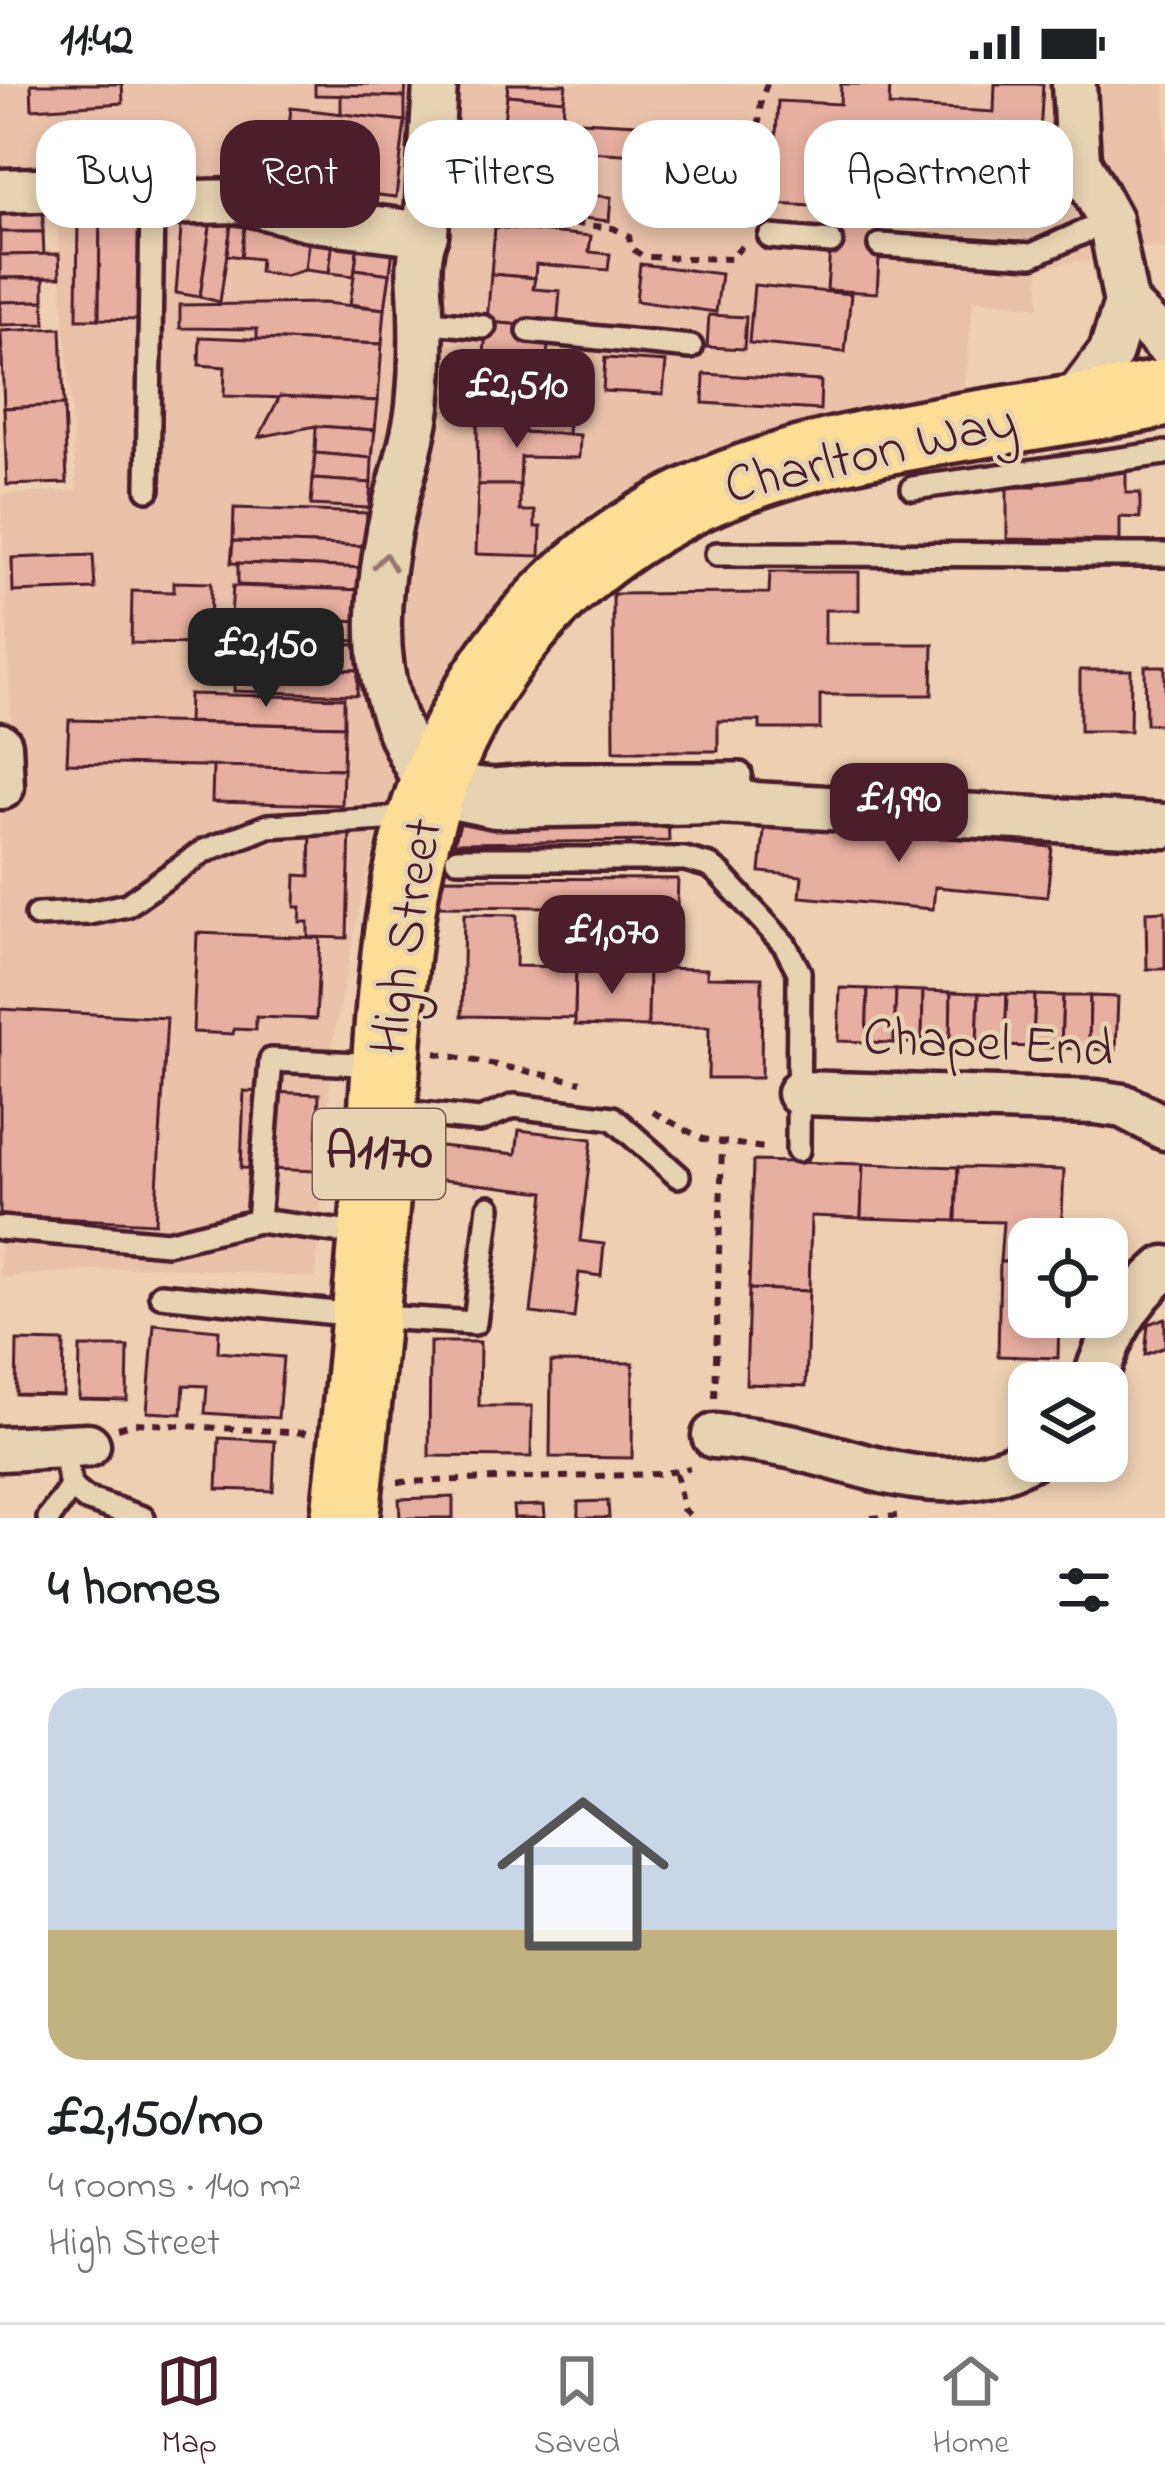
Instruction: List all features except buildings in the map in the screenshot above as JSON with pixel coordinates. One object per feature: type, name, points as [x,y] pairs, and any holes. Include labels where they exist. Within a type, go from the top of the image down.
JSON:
[{"type":"main road","name":"Charlton Way","points":[[438,811],[468,711],[506,648],[564,583],[624,536],[718,488],[817,458],[1165,393]]},
{"type":"main road","name":"High Street","points":[[350,1479],[399,929],[408,874],[438,811]]},
{"type":"street","name":"High Street","points":[[433,120],[435,84]]},
{"type":"street","points":[[1066,410],[1111,352],[1126,303],[1110,220],[1078,161],[1074,85]]},
{"type":"street","points":[[0,191],[36,190]]},
{"type":"street","points":[[196,209],[314,220],[404,220]]},
{"type":"street","name":"High Street","points":[[425,228],[417,256],[422,321],[417,410],[389,531],[380,638],[394,725],[438,811]]},
{"type":"street","points":[[1126,303],[1165,343]]},
{"type":"street","points":[[438,811],[739,803],[1165,826]]},
{"type":"street","name":"Chapel End","points":[[799,1093],[1096,1102],[1124,1106],[1165,1128]]},
{"type":"street","points":[[1102,1362],[1119,1321],[1165,1268]]},
{"type":"street","points":[[714,1436],[788,1446],[920,1480],[950,1480],[1008,1468]]},
{"type":"street","points":[[0,1449],[74,1459]]},
{"type":"lane","points":[[1055,84],[1074,85]]},
{"type":"lane","points":[[880,245],[1032,255],[1110,220]]},
{"type":"lane","points":[[148,489],[152,228]]},
{"type":"lane","points":[[770,237],[830,242]]},
{"type":"lane","points":[[422,321],[484,327]]},
{"type":"lane","points":[[529,332],[691,347]]},
{"type":"lane","points":[[914,488],[1165,453]]},
{"type":"lane","points":[[717,554],[1165,555]]},
{"type":"lane","points":[[37,915],[89,913],[127,905],[204,851],[268,826],[438,811],[710,866],[794,957],[800,986],[798,1150]]},
{"type":"lane","points":[[257,1221],[271,1060],[385,1088],[480,1120],[514,1106],[614,1118],[678,1176]]},
{"type":"lane","points":[[161,1295],[475,1323],[489,1207]]},
{"type":"lane","points":[[0,1228],[166,1243],[257,1221],[373,1235]]},
{"type":"lane","points":[[50,1518],[74,1459]]},
{"type":"lane","points":[[74,1459],[86,1499],[143,1518]]},
{"type":"path","points":[[598,227],[629,236],[631,248],[644,257],[731,260],[750,236],[760,100],[767,84]]},
{"type":"path","points":[[74,1459],[135,1423],[350,1479],[676,1473],[701,1460],[714,1436],[722,1144]]},
{"type":"path","points":[[676,1473],[683,1509],[693,1518]]},
{"type":"shaded area","points":[[0,84],[1165,84],[1165,249],[1140,247],[1137,266],[1077,261],[1039,268],[1039,307],[973,299],[965,391],[857,419],[776,432],[701,459],[596,508],[522,574],[463,651],[383,809],[360,904],[333,1040],[316,1278],[152,1266],[0,1277],[0,742],[12,737],[1,495],[77,490],[57,228],[196,228],[196,120],[36,120],[36,172],[0,172]]}]
